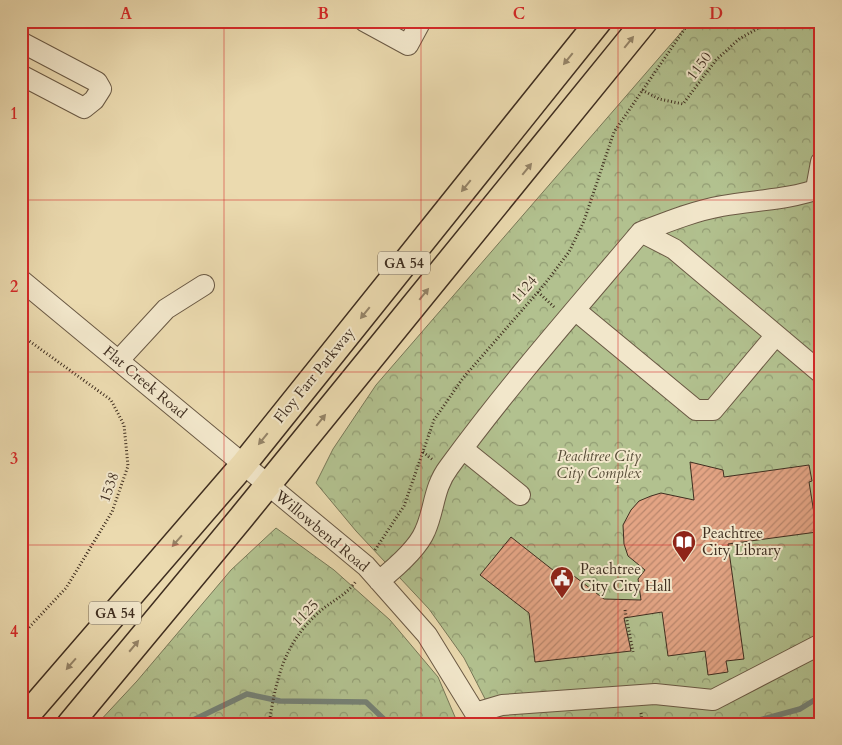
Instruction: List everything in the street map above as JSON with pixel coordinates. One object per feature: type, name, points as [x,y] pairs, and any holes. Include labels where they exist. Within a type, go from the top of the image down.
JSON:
[{"type":"main road","name":"Floy Farr Parkway","points":[[21,722],[243,464],[599,21]]},
{"type":"main road","name":"GA 54","points":[[70,724],[268,485],[645,21]]},
{"type":"street","points":[[364,21],[408,45],[421,21]]},
{"type":"street","points":[[21,42],[97,82],[101,89],[94,100],[84,108],[21,75]]},
{"type":"street","points":[[379,581],[397,566],[425,532],[435,492],[447,470],[575,310],[641,232],[675,219],[721,206],[785,198],[819,189],[821,162]]},
{"type":"street","points":[[641,232],[674,250],[821,373]]},
{"type":"street","name":"Flat Creek Road","points":[[21,280],[268,485]]},
{"type":"street","points":[[118,360],[166,309],[204,285]]},
{"type":"street","points":[[575,310],[696,410],[713,410],[776,335]]},
{"type":"street","points":[[463,449],[520,495]]},
{"type":"street","name":"Willowbend Road","points":[[268,485],[366,566],[427,635],[477,719]]},
{"type":"street","points":[[477,719],[502,705],[655,694],[713,700],[821,644]]},
{"type":"path","name":"1124","points":[[366,566],[404,506],[434,420],[463,378],[544,285],[569,252],[584,221],[614,132],[690,21]]},
{"type":"path","name":"1150","points":[[642,90],[659,99],[683,104],[716,60],[739,39],[771,21]]},
{"type":"path","name":"1538","points":[[21,335],[111,400],[124,425],[128,466],[112,512],[66,588],[21,636]]},
{"type":"path","name":"1125","points":[[268,724],[278,674],[290,647],[303,628],[318,613],[351,588],[366,566]]},
{"type":"path","points":[[626,610],[632,652]]},
{"type":"green space","name":"Peachtree City City Complex","points":[[691,21],[821,21],[821,724],[498,724],[464,658],[429,609],[356,531],[316,483],[333,449],[376,385]]},
{"type":"green space","points":[[276,528],[334,570],[390,620],[438,677],[458,724],[97,724],[137,681],[231,570]]},
{"type":"building","name":"Peachtree City Library","points":[[690,462],[723,470],[724,477],[809,465],[812,481],[809,482],[817,532],[728,544],[744,659],[726,661],[728,672],[708,675],[705,651],[668,656],[662,612],[624,618],[631,651],[535,662],[529,613],[480,575],[511,537],[563,578],[574,576],[604,599],[641,600],[638,579],[645,570],[628,556],[624,544],[623,525],[631,510],[639,501],[651,496],[661,493],[694,500]]},
{"type":"waterway","points":[[185,724],[247,694],[280,701],[366,702],[389,724]]},
{"type":"waterway","points":[[745,724],[800,709],[821,696]]},
{"type":"place","name":"Peachtree City Library","points":[[684,563]]},
{"type":"place","name":"Peachtree City City Hall","points":[[562,599]]}]
